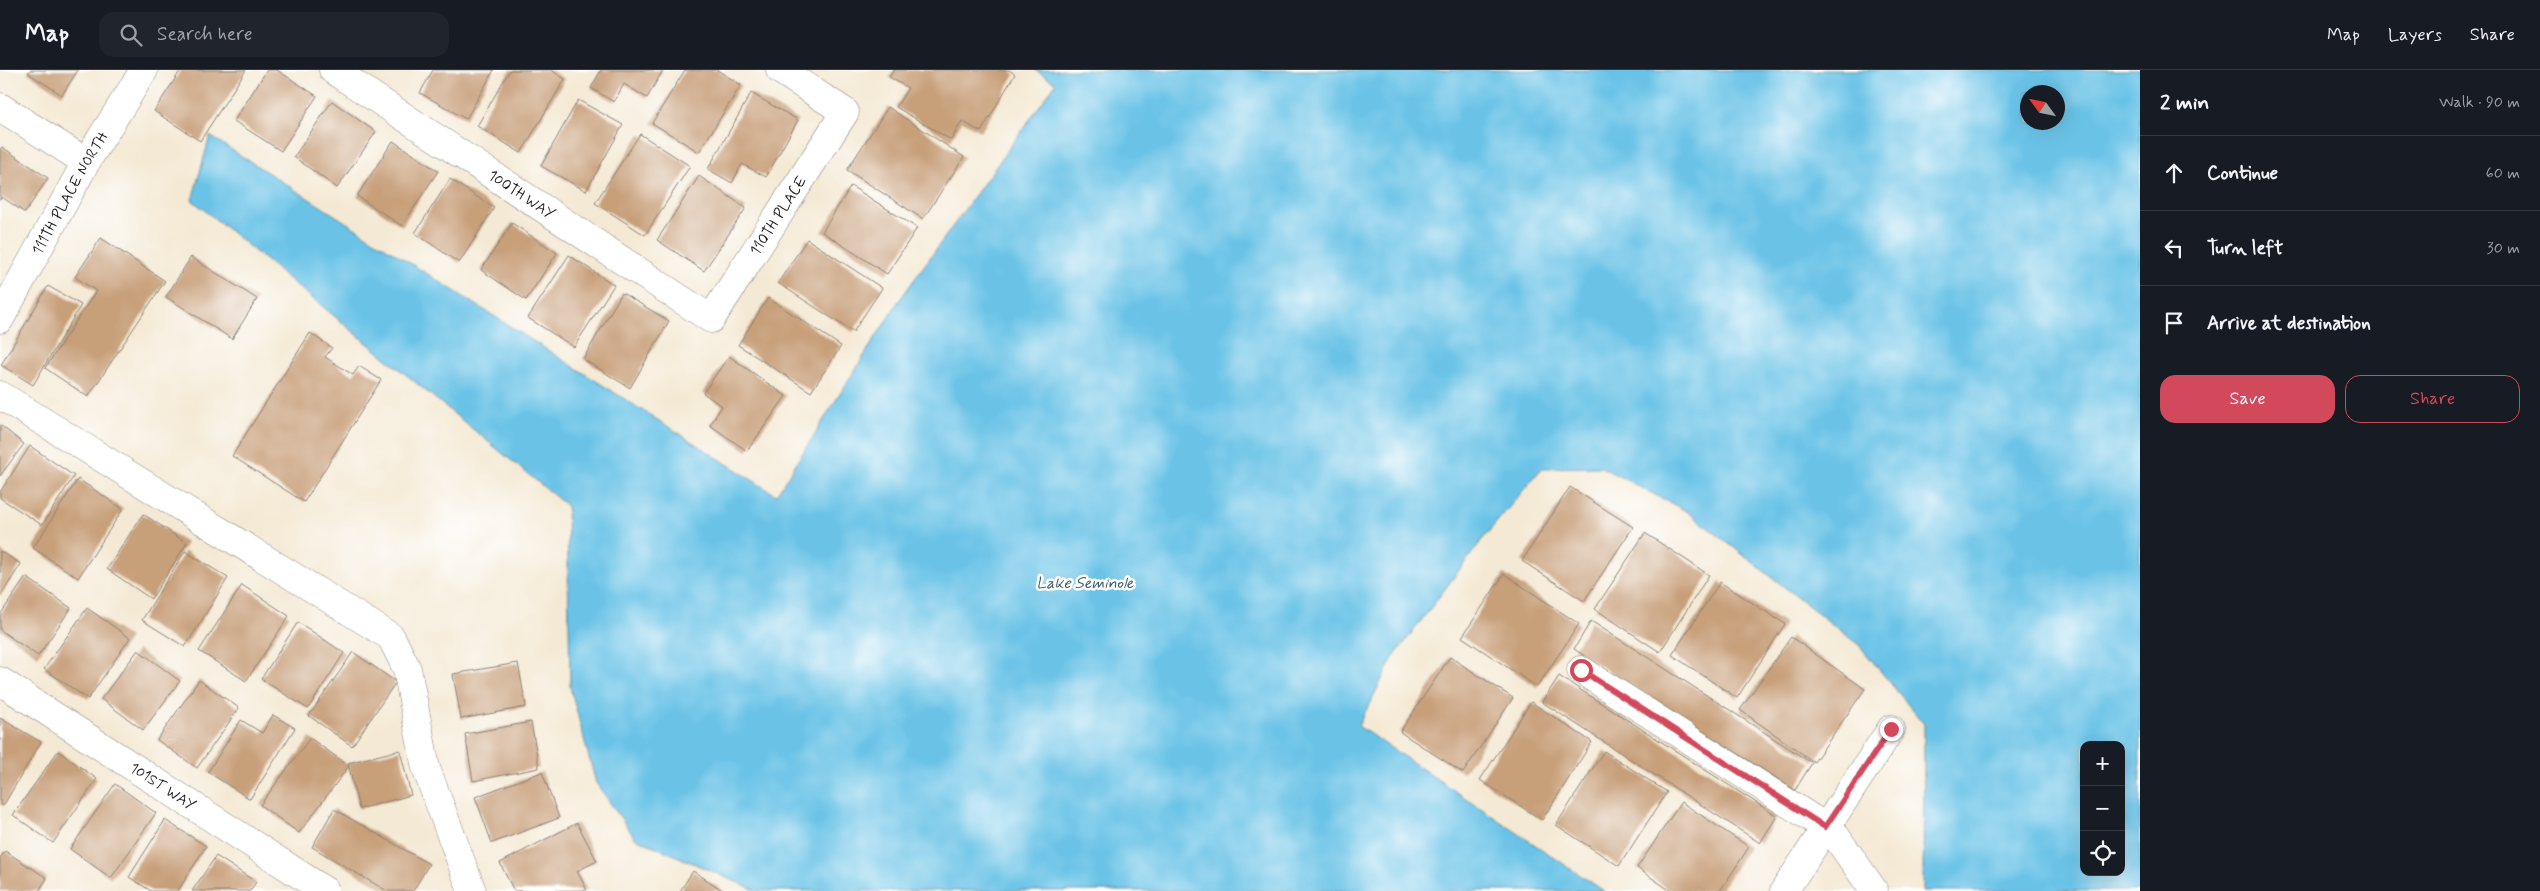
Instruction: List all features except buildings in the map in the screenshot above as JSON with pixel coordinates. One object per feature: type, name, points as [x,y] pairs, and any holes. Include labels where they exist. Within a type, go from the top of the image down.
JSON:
[{"type":"street","name":"111TH PLACE NORTH","points":[[0,319],[86,162],[144,70]]},
{"type":"street","name":"100TH WAY","points":[[333,70],[711,319]]},
{"type":"street","name":"110TH PLACE","points":[[711,319],[846,112],[780,70]]},
{"type":"street","points":[[0,107],[86,162]]},
{"type":"street","points":[[0,394],[391,637],[407,669],[426,768],[468,889]]},
{"type":"street","points":[[1581,670],[1833,832],[1874,891]]},
{"type":"street","name":"101ST WAY","points":[[0,681],[325,891]]},
{"type":"street","points":[[1784,891],[1891,729]]},
{"type":"water","name":"Lake Seminole","points":[[1035,70],[2140,70],[2140,891],[1923,891],[1924,724],[1859,645],[1688,512],[1601,467],[1542,468],[1485,536],[1393,658],[1358,726],[1604,891],[757,891],[635,838],[596,783],[570,687],[567,506],[192,200],[210,136],[776,495],[898,302],[1056,83]]},
{"type":"route","points":[[1581,670],[1825,827],[1891,729]]}]
